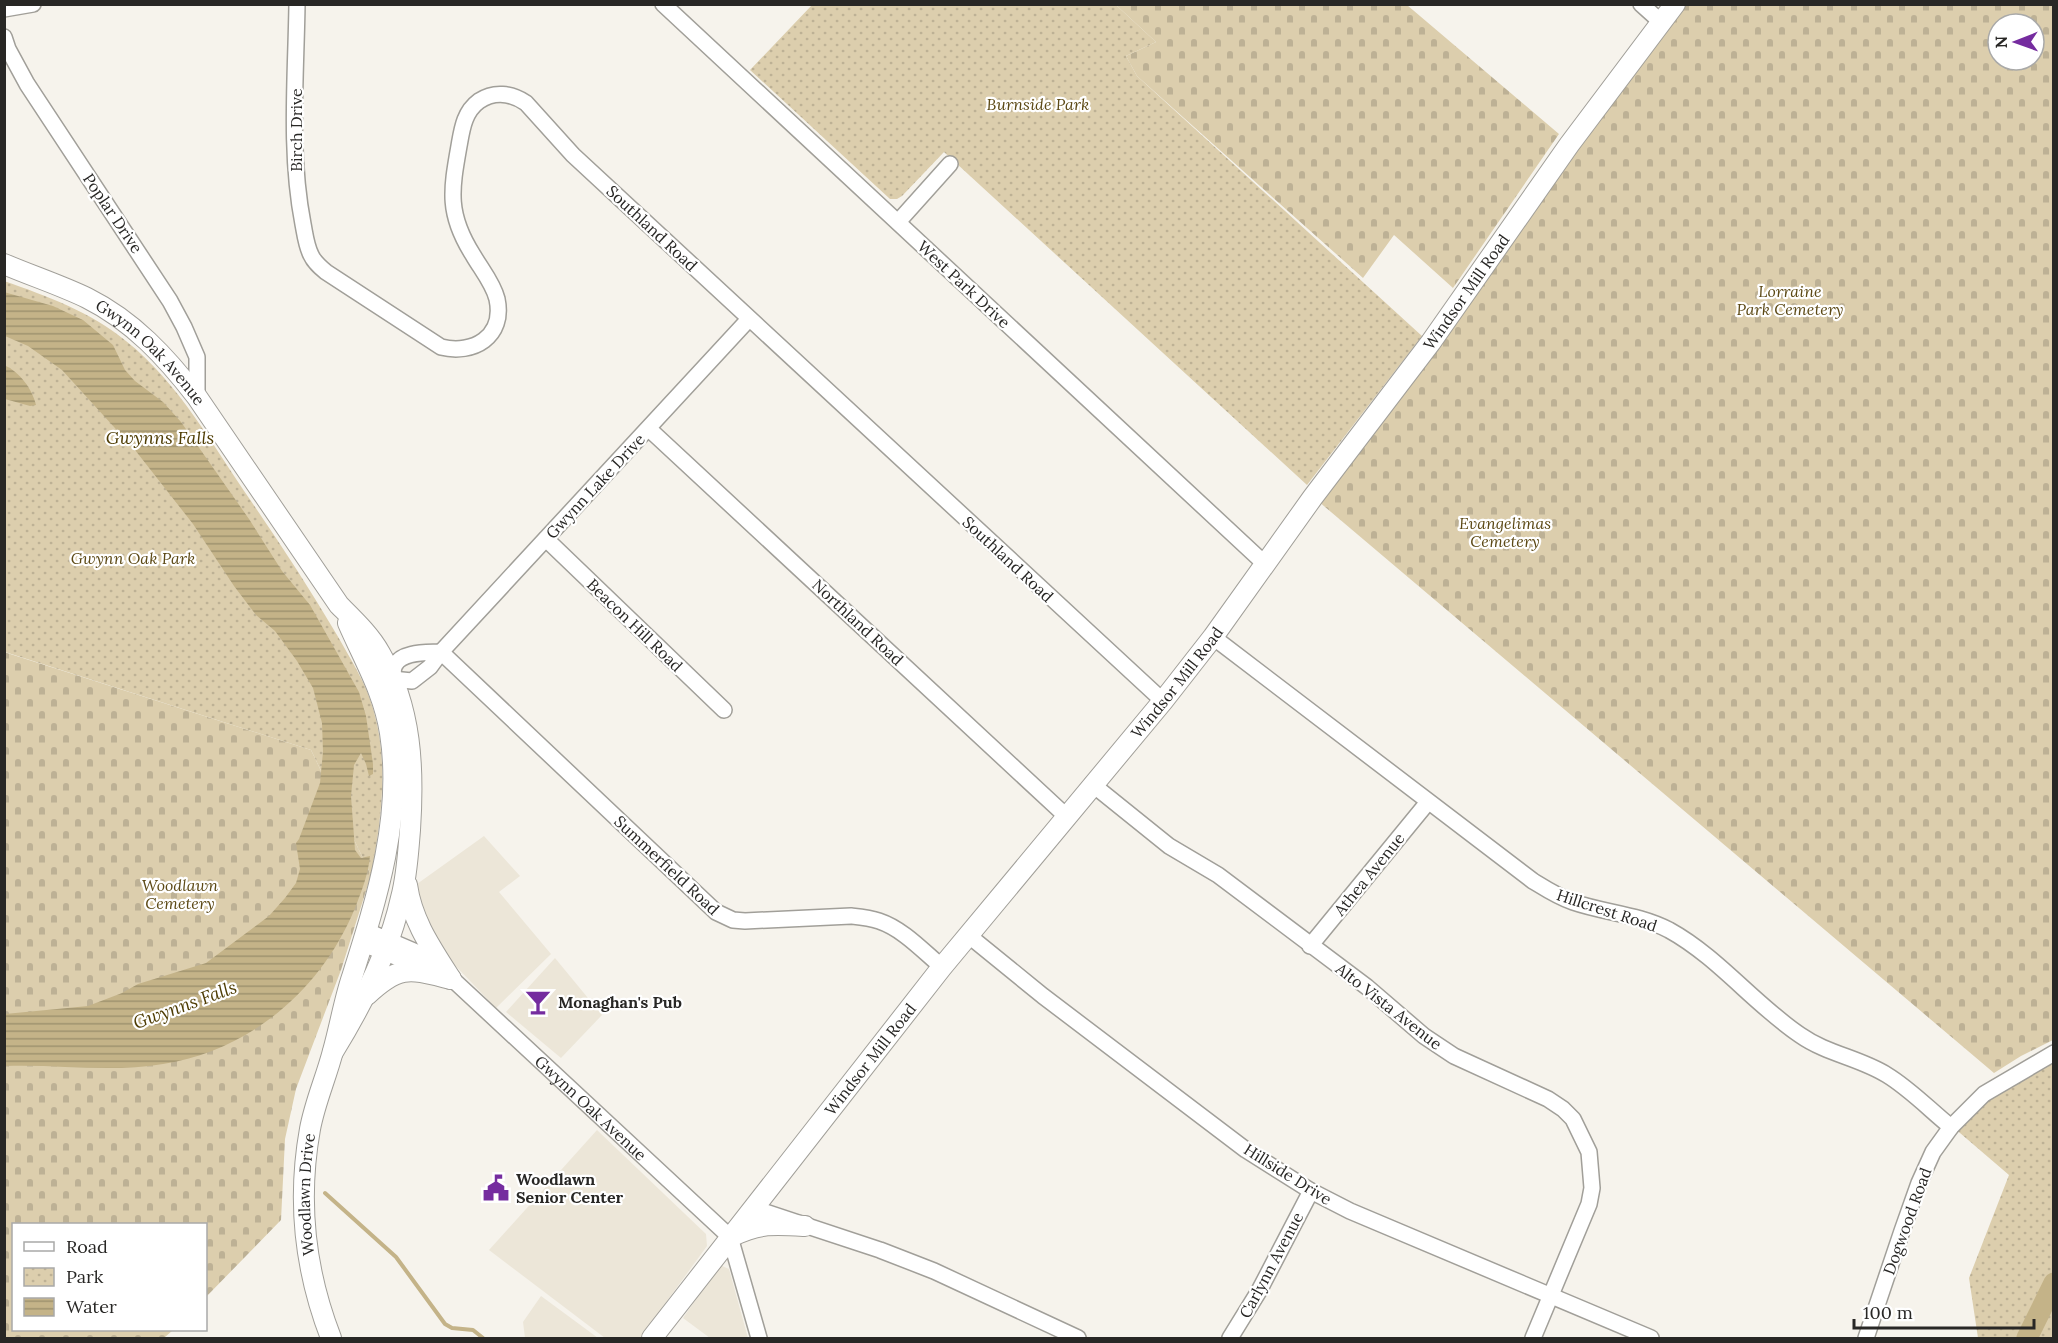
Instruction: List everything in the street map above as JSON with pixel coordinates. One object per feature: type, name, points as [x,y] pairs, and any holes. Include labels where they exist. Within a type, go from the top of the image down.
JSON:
[{"type":"main road","name":"Windsor Mill Road","points":[[652,1338],[942,967],[1213,637],[1431,342],[1569,145],[1675,4]]},
{"type":"main road","name":"Gwynn Oak Avenue","points":[[4,264],[87,298],[112,313],[152,344],[173,365],[197,396],[339,605],[364,630],[375,646],[385,682],[391,734],[392,806],[388,844],[365,937]]},
{"type":"main road","name":"Gwynn Oak Avenue","points":[[385,682],[404,709],[412,761],[412,807],[405,877],[401,900],[386,946]]},
{"type":"main road","points":[[405,877],[414,916],[451,979]]},
{"type":"main road","name":"Woodlawn Drive","points":[[331,1338],[319,1303],[305,1235],[305,1174],[310,1129],[365,937]]},
{"type":"main road","name":"Woodlawn Drive","points":[[333,1052],[365,996],[386,946]]},
{"type":"main road","points":[[365,996],[384,979],[401,972],[421,972],[451,979]]},
{"type":"main road","points":[[730,1237],[752,1227],[768,1224],[805,1226]]},
{"type":"street","points":[[4,9],[33,4]]},
{"type":"street","name":"Birch Drive","points":[[297,4],[296,166],[300,208],[310,254]]},
{"type":"street","name":"West Park Drive","points":[[663,4],[1265,564]]},
{"type":"street","points":[[1641,4],[1661,22]]},
{"type":"street","name":"Poplar Drive","points":[[4,38],[27,84],[161,285],[175,310],[197,357],[197,396]]},
{"type":"street","name":"Southland Road","points":[[310,254],[326,272],[441,347],[462,350],[480,343],[491,334],[496,325],[497,299],[493,287],[458,228],[454,215],[452,185],[466,117],[472,107],[482,99],[493,95],[505,94],[517,97],[526,103],[573,155],[1162,701]]},
{"type":"street","points":[[898,222],[950,164]]},
{"type":"street","name":"Gwynn Lake Drive","points":[[385,682],[412,681],[430,667],[441,652],[749,319]]},
{"type":"street","name":"Northland Road","points":[[649,429],[1066,816]]},
{"type":"street","name":"Beacon Hill Road","points":[[546,539],[724,710]]},
{"type":"street","name":"Hillcrest Road","points":[[1213,637],[1428,802],[1552,893],[1574,903],[1628,914],[1651,922],[1694,946],[1803,1037],[1887,1075],[1951,1127]]},
{"type":"street","points":[[385,682],[395,664],[402,658],[423,652],[441,652]]},
{"type":"street","name":"Summerfield Road","points":[[441,652],[723,917],[745,921],[851,916],[868,918],[897,930],[942,967]]},
{"type":"street","name":"Alto Vista Avenue","points":[[1092,784],[1170,846],[1218,875],[1367,987],[1424,1036],[1454,1056],[1548,1099],[1573,1119],[1589,1152],[1592,1188],[1589,1204],[1533,1338]]},
{"type":"street","name":"Athea Avenue","points":[[1310,945],[1428,802]]},
{"type":"street","name":"Hillside Drive","points":[[968,935],[1043,996],[1246,1150],[1311,1191],[1350,1211],[1651,1338]]},
{"type":"street","name":"Gwynn Oak Avenue","points":[[365,937],[386,946],[423,955],[435,963],[730,1237]]},
{"type":"street","name":"Dogwood Road","points":[[1866,1338],[1919,1183],[1933,1152],[1951,1127],[1984,1094],[2054,1053]]},
{"type":"street","name":"Carlynn Avenue","points":[[1230,1338],[1259,1291],[1311,1191]]},
{"type":"street","points":[[753,1208],[880,1250],[934,1271],[1068,1336]]},
{"type":"street","points":[[730,1237],[759,1338]]},
{"type":"shaded area","points":[[484,836],[520,876],[499,892],[551,954],[496,1008],[447,957],[419,904],[417,884]]},
{"type":"shaded area","points":[[555,958],[602,1015],[561,1058],[506,1012]]},
{"type":"shaded area","points":[[597,1130],[706,1234],[707,1246],[640,1338],[605,1338],[489,1250]]},
{"type":"shaded area","points":[[720,1265],[729,1269],[748,1338],[710,1338],[683,1318]]},
{"type":"shaded area","points":[[541,1296],[598,1338],[525,1338],[523,1322]]},
{"type":"green space","name":"Burnside Park","points":[[812,5],[1116,5],[1156,42],[1126,56],[1137,76],[1422,336],[1307,485],[944,152],[902,196],[890,199],[750,70]]},
{"type":"green space","points":[[1116,5],[1407,5],[1559,134],[1453,288],[1394,235],[1363,278],[1137,76],[1126,56],[1156,42]]},
{"type":"green space","name":"Lorraine Park Cemetery","points":[[1683,5],[2053,5],[2053,1040],[1994,1073],[1318,501],[1573,149]]},
{"type":"green space","name":"Gwynn Oak Park","points":[[4,281],[83,313],[126,341],[163,376],[194,416],[316,601],[363,682],[379,732],[382,794],[371,875],[311,750],[5,652]]},
{"type":"green space","name":"Woodlawn Cemetery","points":[[4,652],[311,750],[371,875],[341,970],[296,1089],[285,1139],[281,1220],[207,1296],[207,1223],[12,1223],[12,1331],[172,1331],[164,1338],[5,1338]]},
{"type":"green space","points":[[2053,1053],[2053,1338],[1978,1338],[1969,1278],[2009,1175],[1953,1127],[2000,1083]]},
{"type":"water","name":"Gwynns Falls","points":[[4,292],[53,306],[83,320],[113,345],[125,370],[135,381],[163,402],[181,422],[249,519],[282,571],[310,605],[359,692],[366,716],[373,774],[369,776],[361,753],[354,765],[351,796],[355,850],[361,858],[370,856],[362,889],[341,937],[323,965],[280,1011],[254,1030],[195,1057],[163,1064],[123,1068],[5,1066],[5,1014],[88,1006],[138,984],[206,963],[269,916],[296,883],[300,869],[296,843],[320,783],[323,752],[322,723],[313,688],[297,661],[275,631],[256,615],[193,524],[135,450],[62,370],[28,346],[5,336]]},
{"type":"water","points":[[4,365],[24,382],[32,393],[36,405],[30,406],[5,399]]},
{"type":"waterway","points":[[325,1193],[396,1257],[445,1324],[452,1328],[473,1330],[483,1338]]},
{"type":"waterway","points":[[2027,1338],[2054,1283]]},
{"type":"place","name":"Monaghan's Pub","points":[[538,1002]]},
{"type":"place","name":"Woodlawn Senior Center","points":[[496,1188]]},
{"type":"park label","name":"Evangelimas Cemetery","points":[[1505,532]]}]
